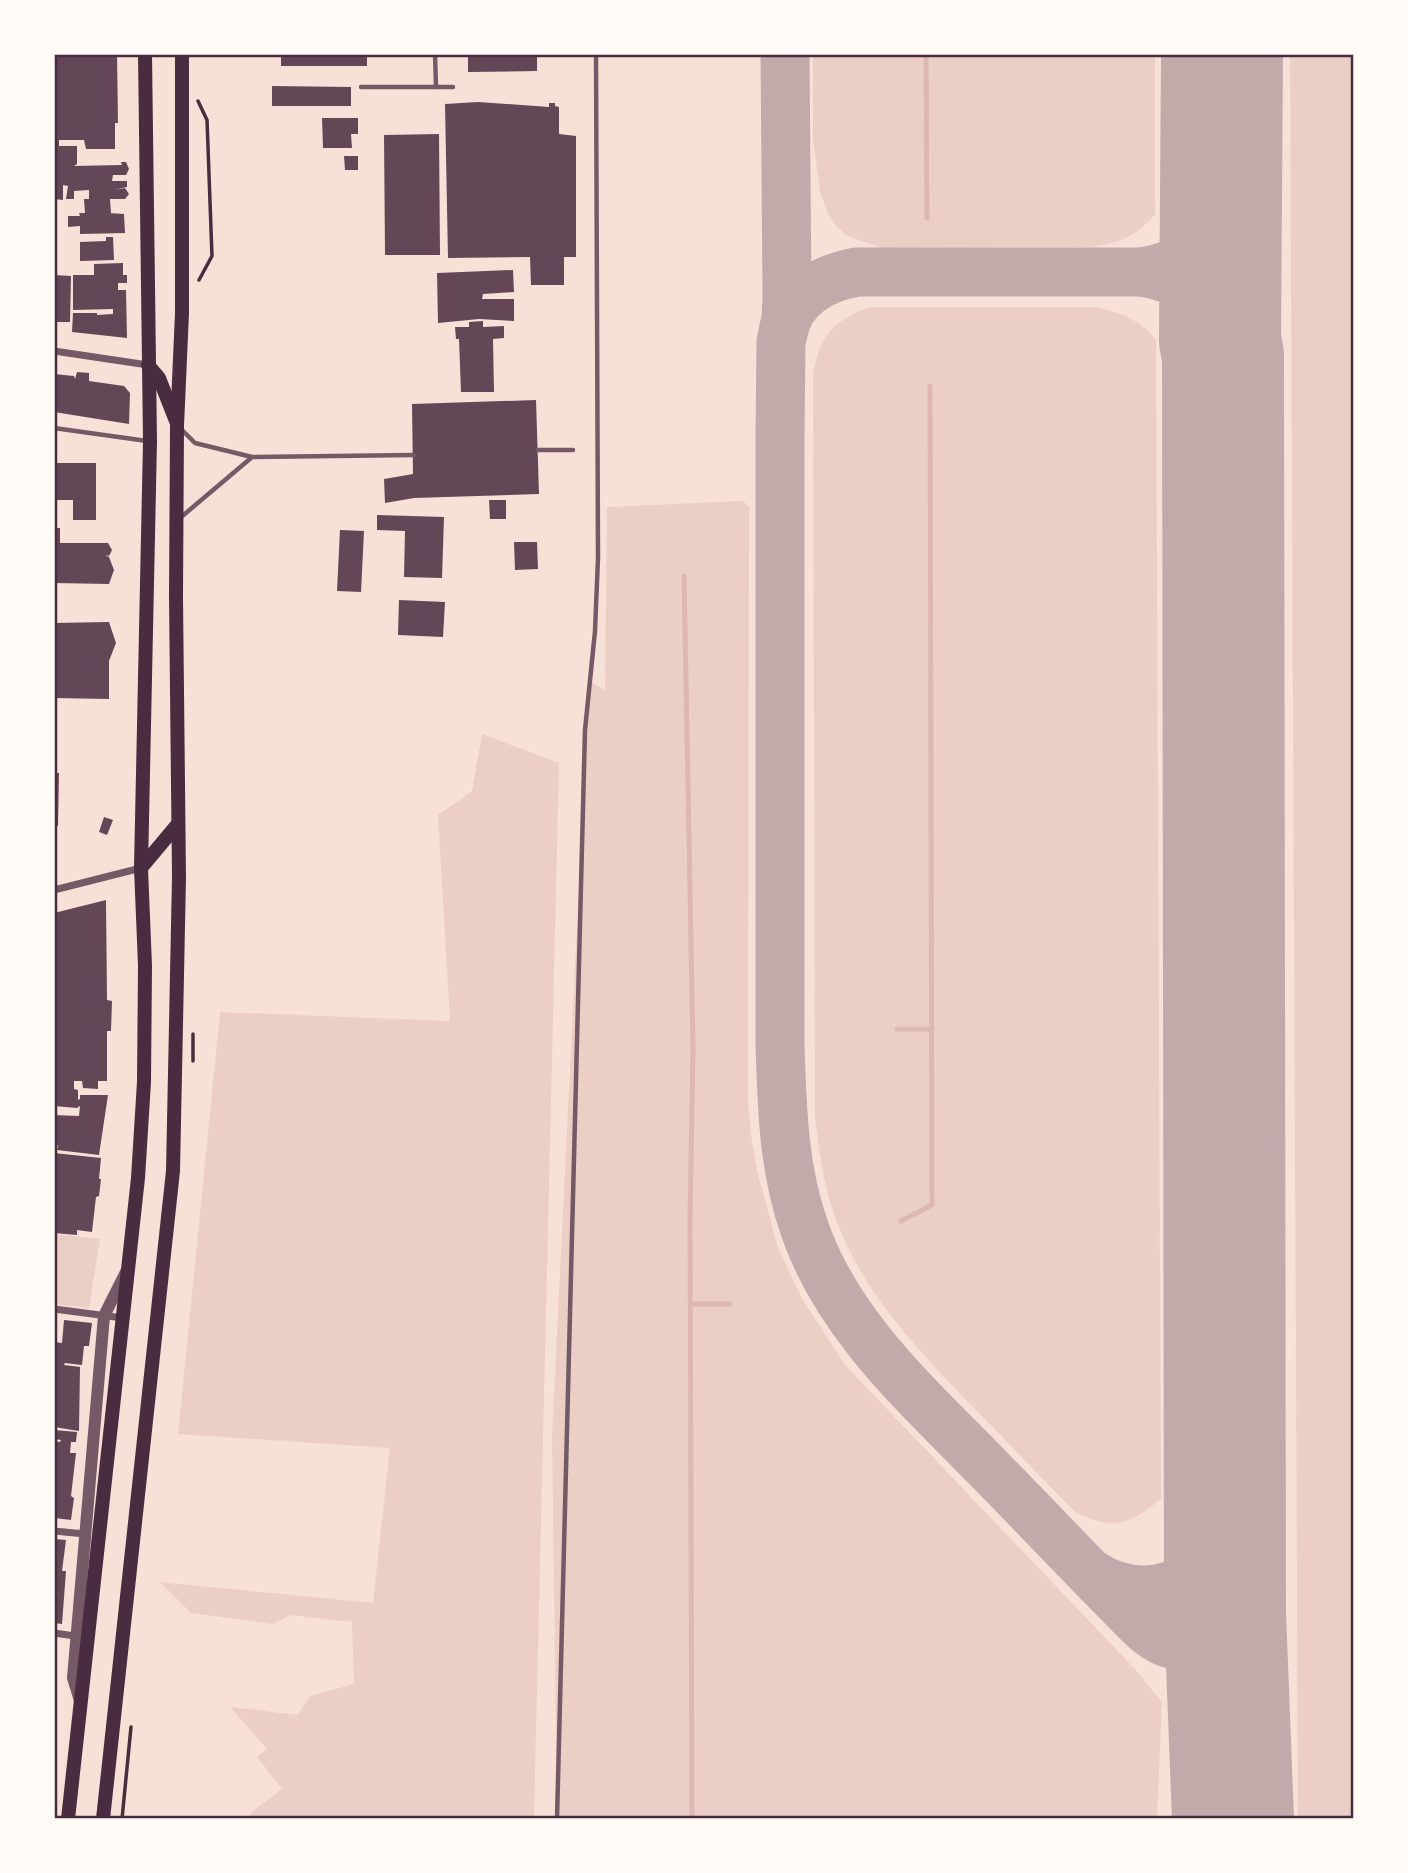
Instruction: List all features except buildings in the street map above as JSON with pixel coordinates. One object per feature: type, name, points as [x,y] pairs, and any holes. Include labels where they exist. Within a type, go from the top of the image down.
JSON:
[{"type":"main road","points":[[68,1819],[124,1318],[138,1178],[144,1082],[145,966],[141,868],[149,441],[145,54]]},
{"type":"main road","points":[[103,1819],[173,1171],[179,890],[177,426],[182,313],[182,54]]},
{"type":"main road","points":[[148,365],[159,378],[177,426]]},
{"type":"main road","points":[[141,868],[177,825]]},
{"type":"street","points":[[54,351],[148,365]]},
{"type":"street","points":[[54,890],[141,868]]},
{"type":"street","points":[[82,1706],[73,1678],[75,1636],[104,1316],[129,1265]]},
{"type":"street","points":[[54,1309],[124,1318]]},
{"type":"street","points":[[54,1531],[85,1534]]},
{"type":"street","points":[[54,1633],[75,1636]]},
{"type":"lane","points":[[435,54],[436,87]]},
{"type":"lane","points":[[557,1819],[585,730],[595,631],[598,558],[596,54]]},
{"type":"lane","points":[[361,88],[453,87]]},
{"type":"lane","points":[[177,426],[195,443],[252,457],[414,454]]},
{"type":"lane","points":[[54,428],[149,441]]},
{"type":"lane","points":[[538,450],[573,450]]},
{"type":"lane","points":[[177,520],[252,457]]},
{"type":"path","points":[[197,98],[206,120],[212,256]]},
{"type":"shaded area","points":[[813,54],[1155,54],[1155,215],[1126,238],[1090,247],[882,248],[847,236],[827,212],[820,191],[813,140]]},
{"type":"shaded area","points":[[1290,54],[1354,54],[1354,1819],[1298,1819]]},
{"type":"shaded area","points":[[870,307],[1095,307],[1129,318],[1144,327],[1156,340],[1161,1499],[1140,1514],[1121,1522],[1100,1522],[1075,1512],[910,1339],[891,1316],[858,1266],[833,1211],[824,1177],[815,1117],[813,374],[820,349],[830,331],[846,318]]},
{"type":"shaded area","points":[[743,501],[749,507],[748,1098],[757,1171],[778,1248],[801,1297],[845,1365],[1135,1669],[1162,1702],[1157,1819],[557,1819],[552,1437],[589,680],[605,691],[607,507]]},
{"type":"shaded area","points":[[482,734],[559,763],[534,1819],[252,1819],[250,1813],[282,1789],[257,1757],[267,1749],[230,1707],[298,1715],[310,1696],[354,1684],[352,1622],[290,1615],[273,1624],[191,1613],[160,1582],[373,1603],[390,1448],[178,1434],[220,1012],[450,1021],[438,815],[472,791]]},
{"type":"shaded area","points":[[54,1234],[100,1239],[89,1308],[54,1304]]},
{"type":"waterway","points":[[926,54],[927,218]]},
{"type":"waterway","points":[[901,1221],[932,1205],[930,386]]},
{"type":"waterway","points":[[684,576],[693,1049],[690,1218],[692,1819]]},
{"type":"waterway","points":[[897,1029],[932,1029]]},
{"type":"waterway","points":[[691,1304],[730,1304]]},
{"type":"taxiway","points":[[785,54],[787,296],[781,342],[780,435],[780,1044],[785,1136],[797,1204],[819,1263],[837,1296],[882,1357],[934,1414],[1143,1627],[1167,1643],[1188,1644],[1207,1634],[1225,1613]]},
{"type":"taxiway","points":[[1141,272],[1168,265],[1189,253],[1222,214]]},
{"type":"taxiway","points":[[783,334],[792,309],[800,299],[820,284],[857,272],[1141,272],[1170,279],[1191,293],[1207,313],[1220,340]]},
{"type":"taxiway","points":[[1092,1574],[1124,1588],[1141,1590],[1173,1585],[1188,1577],[1212,1552],[1225,1510]]},
{"type":"runway","points":[[1222,54],[1220,340],[1223,356],[1225,1613],[1233,1819]]}]
